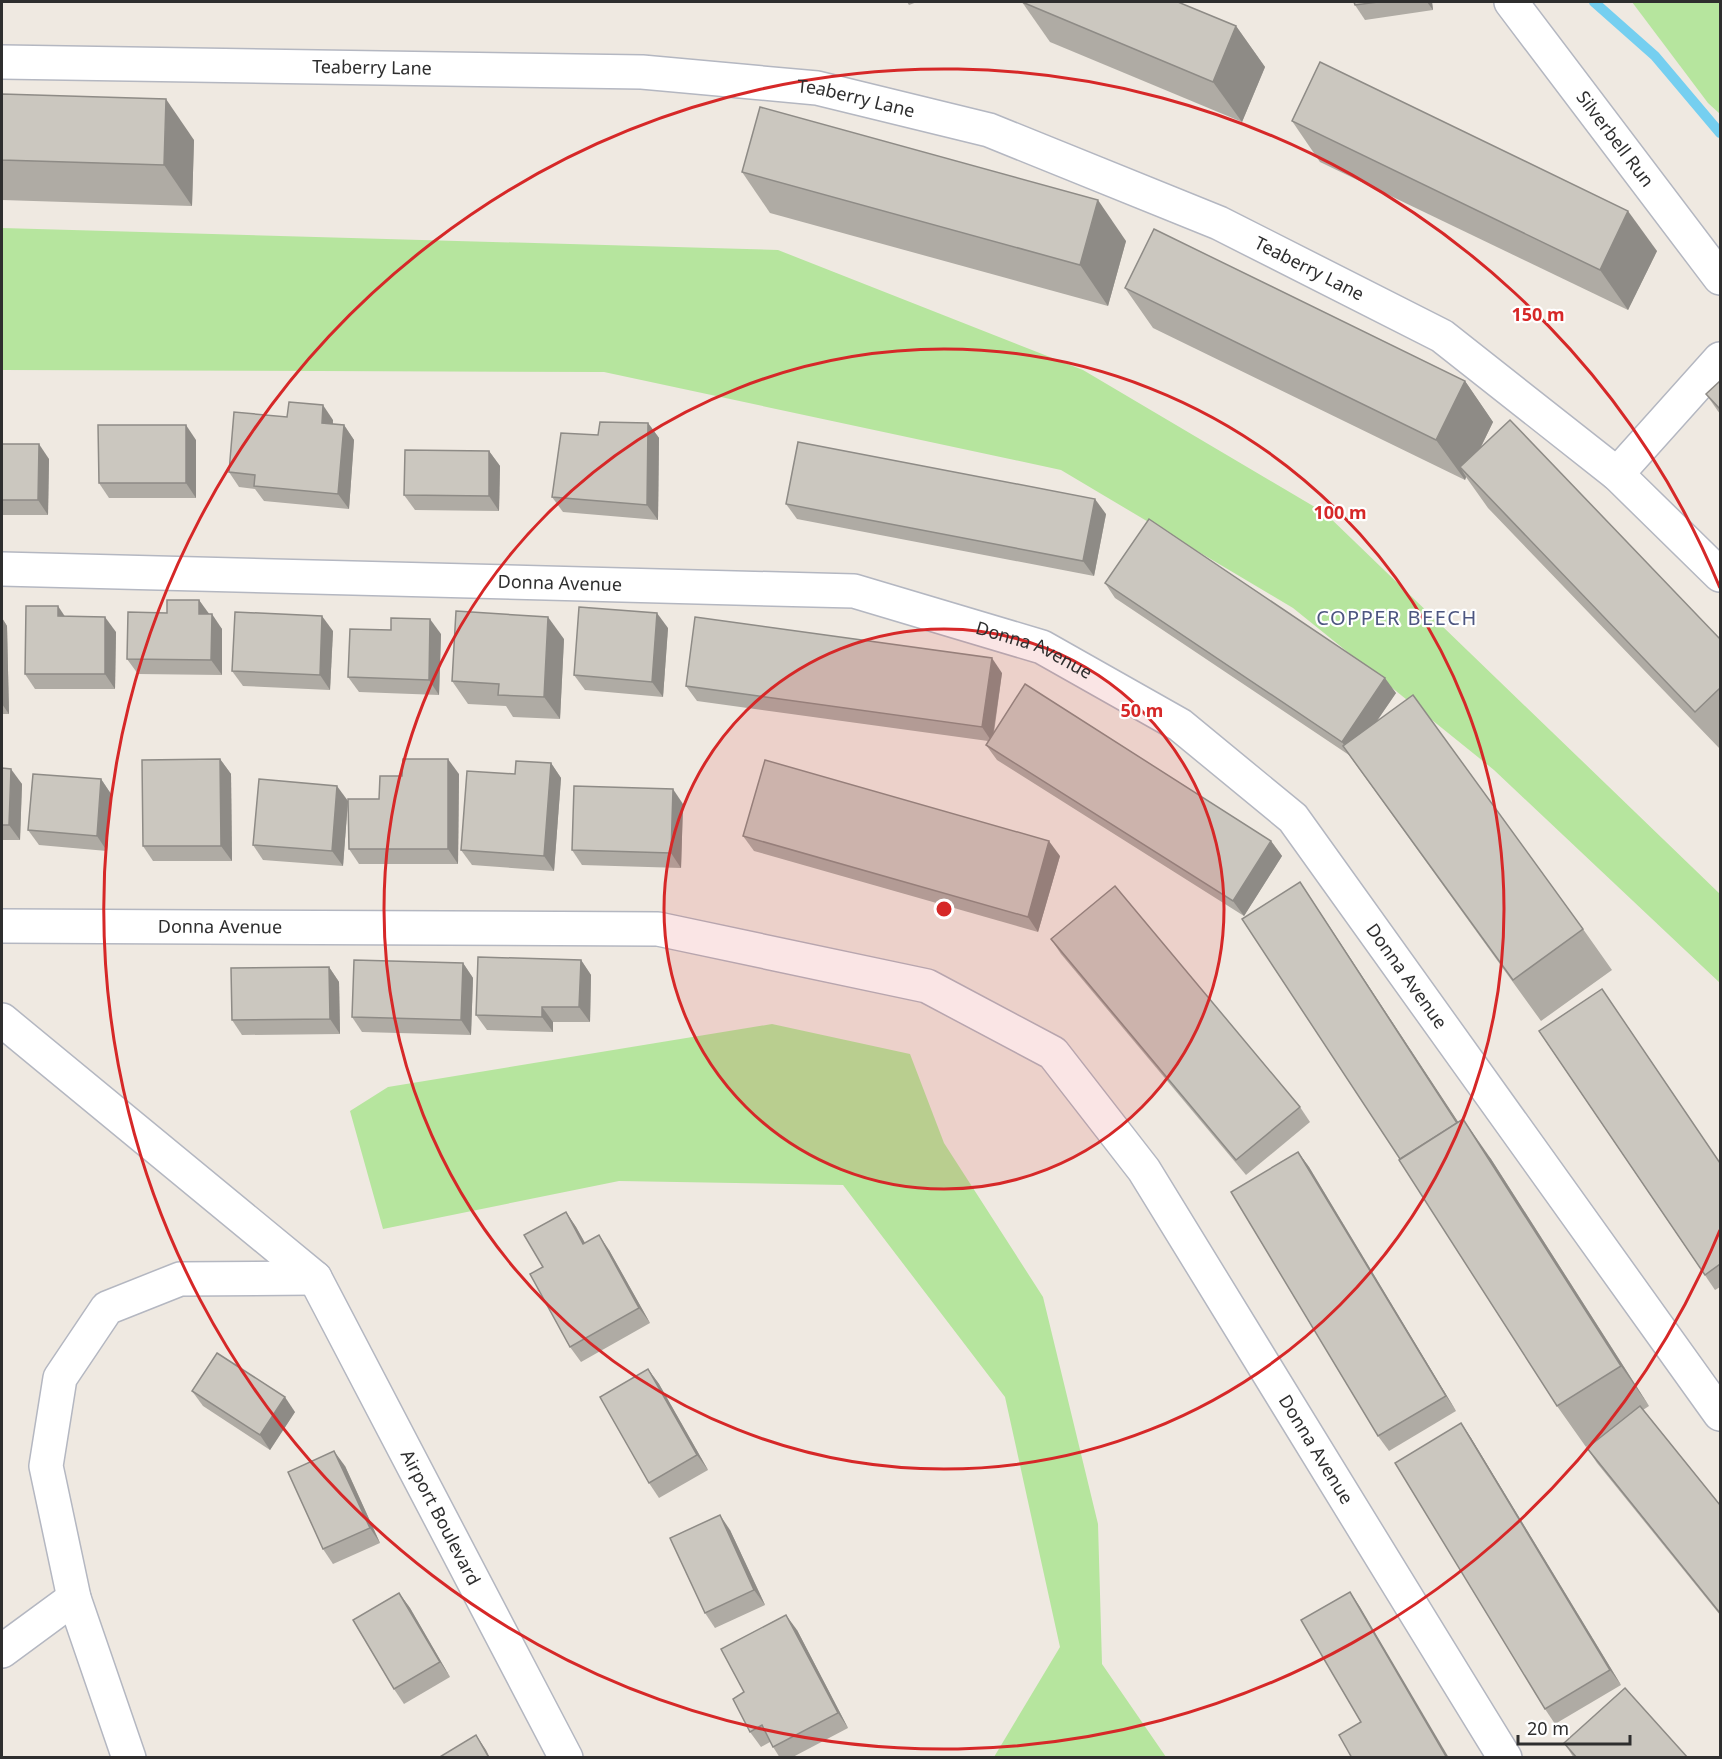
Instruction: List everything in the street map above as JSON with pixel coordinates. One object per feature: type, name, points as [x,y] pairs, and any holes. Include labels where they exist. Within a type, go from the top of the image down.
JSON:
[{"type":"street","name":"Silverbell Run","points":[[1511,2],[1720,278]]},
{"type":"street","name":"Teaberry Lane","points":[[2,62],[630,72],[676,75],[817,88],[989,130],[1219,223],[1442,336],[1617,474],[1720,575]]},
{"type":"street","points":[[1617,474],[1720,359]]},
{"type":"street","name":"Donna Avenue","points":[[2,569],[854,591],[1042,647],[1180,725],[1293,818],[1720,1414]]},
{"type":"street","name":"Donna Avenue","points":[[2,926],[658,929],[927,986],[1053,1053],[1144,1170],[1505,1758]]},
{"type":"street","points":[[2,1020],[315,1278]]},
{"type":"street","points":[[129,1758],[74,1598],[46,1466],[60,1378],[107,1308],[180,1280],[315,1278]]},
{"type":"street","name":"Airport Boulevard","points":[[315,1278],[566,1758]]},
{"type":"street","points":[[2,1651],[74,1598]]},
{"type":"green space","points":[[1632,2],[1720,2],[1720,114],[1708,103]]},
{"type":"green space","points":[[2,228],[778,250],[1083,370],[1325,513],[1720,894],[1720,983],[1494,770],[1293,608],[1061,470],[604,372],[2,370]]},
{"type":"green space","points":[[772,1024],[910,1054],[944,1143],[1043,1297],[1098,1524],[1102,1664],[1166,1757],[994,1757],[1060,1647],[1005,1397],[843,1185],[619,1181],[383,1229],[350,1111],[388,1087]]},
{"type":"building","points":[[1022,2],[1178,2],[1236,26],[1213,82]]},
{"type":"building","points":[[1354,2],[1378,2],[1355,5]]},
{"type":"building","points":[[1320,62],[1628,211],[1600,270],[1292,121]]},
{"type":"building","points":[[2,94],[166,99],[164,165],[2,160]]},
{"type":"building","points":[[760,107],[1098,200],[1080,265],[742,172]]},
{"type":"building","points":[[1154,229],[1465,381],[1436,440],[1125,288]]},
{"type":"building","points":[[1720,381],[1720,409],[1706,394]]},
{"type":"building","points":[[289,402],[323,405],[322,423],[344,425],[338,494],[254,486],[255,475],[229,472],[234,412],[287,417]]},
{"type":"building","points":[[1510,420],[1720,639],[1720,688],[1695,712],[1460,467]]},
{"type":"building","points":[[600,422],[648,423],[647,505],[552,497],[561,433],[598,435]]},
{"type":"building","points":[[98,425],[186,425],[186,483],[99,483]]},
{"type":"building","points":[[798,442],[1095,499],[1083,561],[786,504]]},
{"type":"building","points":[[2,444],[39,444],[38,500],[2,500]]},
{"type":"building","points":[[405,450],[489,451],[489,496],[404,495]]},
{"type":"building","points":[[1149,519],[1385,678],[1342,742],[1105,583]]},
{"type":"building","points":[[167,600],[199,600],[199,614],[212,614],[211,660],[127,659],[128,612],[167,613]]},
{"type":"building","points":[[26,606],[58,606],[58,616],[105,617],[105,674],[25,674]]},
{"type":"building","points":[[579,607],[657,613],[652,682],[574,675]]},
{"type":"building","points":[[456,611],[548,617],[544,697],[498,695],[499,684],[452,681]]},
{"type":"building","points":[[235,612],[322,616],[320,675],[232,671]]},
{"type":"building","points":[[695,617],[992,658],[982,727],[686,686]]},
{"type":"building","points":[[391,618],[430,619],[429,680],[348,677],[350,629],[391,630]]},
{"type":"building","points":[[1025,684],[1271,841],[1233,901],[986,745]]},
{"type":"building","points":[[1413,695],[1583,929],[1513,980],[1343,746]]},
{"type":"building","points":[[220,759],[221,846],[143,846],[142,760]]},
{"type":"building","points":[[403,759],[448,759],[448,849],[349,849],[348,799],[379,799],[380,776],[402,776]]},
{"type":"building","points":[[765,760],[1049,841],[1028,917],[743,836]]},
{"type":"building","points":[[516,761],[551,763],[544,856],[461,850],[467,771],[515,774]]},
{"type":"building","points":[[2,768],[11,769],[9,825],[2,825]]},
{"type":"building","points":[[33,774],[101,779],[97,836],[28,830]]},
{"type":"building","points":[[259,779],[337,786],[332,851],[253,845]]},
{"type":"building","points":[[574,786],[673,789],[671,853],[572,850]]},
{"type":"building","points":[[1300,882],[1457,1123],[1400,1159],[1242,919]]},
{"type":"building","points":[[1115,886],[1300,1107],[1236,1160],[1051,939]]},
{"type":"building","points":[[478,957],[581,960],[579,1007],[542,1007],[542,1017],[476,1015]]},
{"type":"building","points":[[354,960],[463,963],[461,1020],[352,1017]]},
{"type":"building","points":[[329,967],[330,1019],[232,1020],[231,968]]},
{"type":"building","points":[[1602,989],[1720,1163],[1720,1264],[1705,1275],[1539,1031]]},
{"type":"building","points":[[1463,1119],[1621,1366],[1557,1406],[1399,1160]]},
{"type":"building","points":[[1298,1152],[1446,1396],[1378,1436],[1231,1192]]},
{"type":"building","points":[[566,1212],[583,1244],[599,1235],[639,1308],[570,1347],[530,1274],[543,1267],[524,1235]]},
{"type":"building","points":[[217,1353],[285,1397],[260,1435],[192,1391]]},
{"type":"building","points":[[648,1369],[697,1455],[649,1483],[600,1397]]},
{"type":"building","points":[[1640,1406],[1720,1505],[1720,1613],[1587,1448]]},
{"type":"building","points":[[1461,1423],[1610,1670],[1545,1709],[1395,1463]]},
{"type":"building","points":[[334,1451],[370,1528],[323,1549],[288,1472]]},
{"type":"building","points":[[720,1515],[754,1590],[705,1613],[670,1538]]},
{"type":"building","points":[[1350,1592],[1447,1758],[1352,1758],[1339,1735],[1361,1722],[1301,1620]]},
{"type":"building","points":[[399,1593],[440,1662],[394,1689],[353,1620]]},
{"type":"building","points":[[786,1615],[838,1713],[773,1747],[762,1725],[750,1732],[733,1699],[744,1692],[721,1649]]},
{"type":"building","points":[[1625,1688],[1688,1758],[1577,1758],[1564,1743]]},
{"type":"building","points":[[476,1735],[489,1758],[438,1758]]},
{"type":"waterway","points":[[1594,2],[1655,56],[1720,133]]},
{"type":"district","name":"COPPER BEECH","points":[[1397,618]]}]
